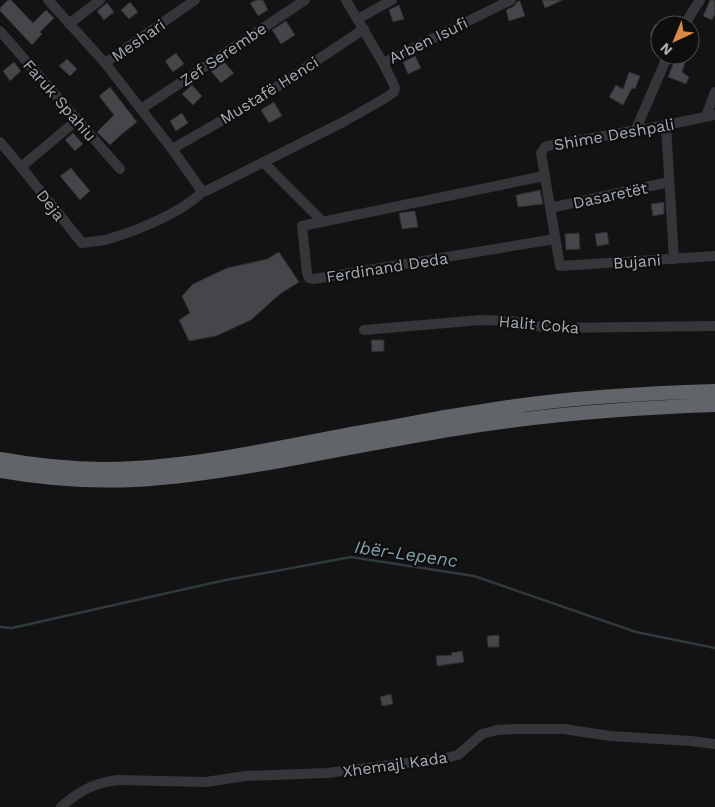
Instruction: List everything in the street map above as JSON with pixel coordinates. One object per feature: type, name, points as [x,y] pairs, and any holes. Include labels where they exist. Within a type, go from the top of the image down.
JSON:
[{"type":"highway","points":[[0,459],[37,465],[84,468],[135,468],[212,459],[509,407],[625,395],[715,390]]},
{"type":"highway","points":[[0,471],[36,477],[86,480],[134,480],[189,476],[441,431],[511,421],[578,413],[715,405]]},
{"type":"street","points":[[48,0],[105,63],[203,191],[210,190],[345,121],[391,95],[395,88],[383,63]]},
{"type":"street","points":[[69,24],[100,0]]},
{"type":"street","name":"Meshari","points":[[105,63],[195,0]]},
{"type":"street","name":"Zef Serembe","points":[[142,109],[305,0]]},
{"type":"street","name":"Arben Isufi","points":[[346,0],[383,63],[510,0]]},
{"type":"street","points":[[358,19],[392,0]]},
{"type":"street","points":[[690,15],[700,0]]},
{"type":"street","name":"Mustafë Henci","points":[[172,149],[254,102],[364,29]]},
{"type":"street","name":"Faruk Spahiu","points":[[0,31],[120,169]]},
{"type":"street","points":[[636,129],[664,65]]},
{"type":"street","points":[[710,115],[715,92]]},
{"type":"street","name":"Shime Deshpali","points":[[560,266],[544,176],[541,152],[545,147],[710,115]]},
{"type":"street","points":[[21,167],[77,120]]},
{"type":"street","points":[[666,125],[674,259]]},
{"type":"street","name":"Deja","points":[[0,142],[82,243],[104,240],[140,228],[176,211],[195,199],[203,191]]},
{"type":"street","points":[[263,162],[322,221]]},
{"type":"street","name":"Ferdinand Deda","points":[[544,176],[302,226],[307,273],[311,279],[555,239]]},
{"type":"street","name":"Dasaretët","points":[[550,208],[669,182]]},
{"type":"street","name":"Bujani","points":[[560,266],[715,256]]},
{"type":"street","name":"Halit Coka","points":[[364,330],[481,320],[556,328],[715,326]]},
{"type":"street","name":"Xhemajl Kada","points":[[62,807],[86,788],[117,780],[206,782],[245,776],[313,774],[422,762],[452,757],[482,734],[515,729],[564,728],[610,736],[715,744]]},
{"type":"building","points":[[8,0],[11,0],[33,23],[46,10],[54,18],[40,32],[42,34],[32,45],[0,11],[0,8]]},
{"type":"building","points":[[256,0],[263,0],[268,10],[258,16],[250,3]]},
{"type":"building","points":[[542,0],[563,0],[545,8]]},
{"type":"building","points":[[710,0],[715,0],[715,14],[712,20],[703,16]]},
{"type":"building","points":[[520,1],[525,16],[509,21],[506,10],[514,6]]},
{"type":"building","points":[[130,2],[138,12],[129,19],[121,10]]},
{"type":"building","points":[[107,3],[114,12],[104,20],[97,11]]},
{"type":"building","points":[[399,5],[404,19],[393,22],[389,10]]},
{"type":"building","points":[[286,21],[295,35],[281,44],[272,30]]},
{"type":"building","points":[[176,53],[184,64],[173,72],[165,61]]},
{"type":"building","points":[[415,56],[421,68],[408,74],[403,62]]},
{"type":"building","points":[[67,59],[77,69],[70,76],[59,66]]},
{"type":"building","points":[[14,62],[21,71],[10,81],[3,71]]},
{"type":"building","points":[[224,62],[234,73],[221,83],[211,71]]},
{"type":"building","points":[[673,65],[684,65],[682,72],[689,77],[686,84],[668,77]]},
{"type":"building","points":[[629,72],[640,76],[635,89],[632,88],[623,105],[609,97],[616,85],[623,89]]},
{"type":"building","points":[[192,85],[202,96],[193,105],[182,94]]},
{"type":"building","points":[[110,87],[137,122],[110,145],[97,132],[114,115],[99,96]]},
{"type":"building","points":[[274,102],[282,116],[269,123],[261,110]]},
{"type":"building","points":[[182,113],[188,123],[176,131],[170,121]]},
{"type":"building","points":[[73,133],[83,144],[75,151],[65,140]]},
{"type":"building","points":[[71,168],[90,191],[80,200],[60,176]]},
{"type":"building","points":[[540,190],[543,204],[518,207],[516,195]]},
{"type":"building","points":[[664,202],[664,214],[653,216],[651,204]]},
{"type":"building","points":[[415,211],[418,227],[402,229],[399,213]]},
{"type":"building","points":[[607,232],[609,244],[597,246],[595,234]]},
{"type":"building","points":[[579,233],[580,249],[566,250],[565,234]]},
{"type":"building","points":[[279,252],[299,282],[280,294],[251,320],[216,336],[189,341],[179,320],[190,313],[182,296],[193,284],[227,268],[267,259]]},
{"type":"building","points":[[371,340],[384,340],[384,351],[372,352]]},
{"type":"building","points":[[499,635],[499,647],[488,647],[487,636]]},
{"type":"building","points":[[462,651],[464,662],[437,666],[436,656],[452,655],[451,653]]},
{"type":"building","points":[[391,694],[393,704],[382,706],[380,697]]},
{"type":"waterway","name":"Ibër-Lepenc","points":[[0,627],[12,628],[221,581],[351,557],[474,576],[636,632],[715,648]]}]
